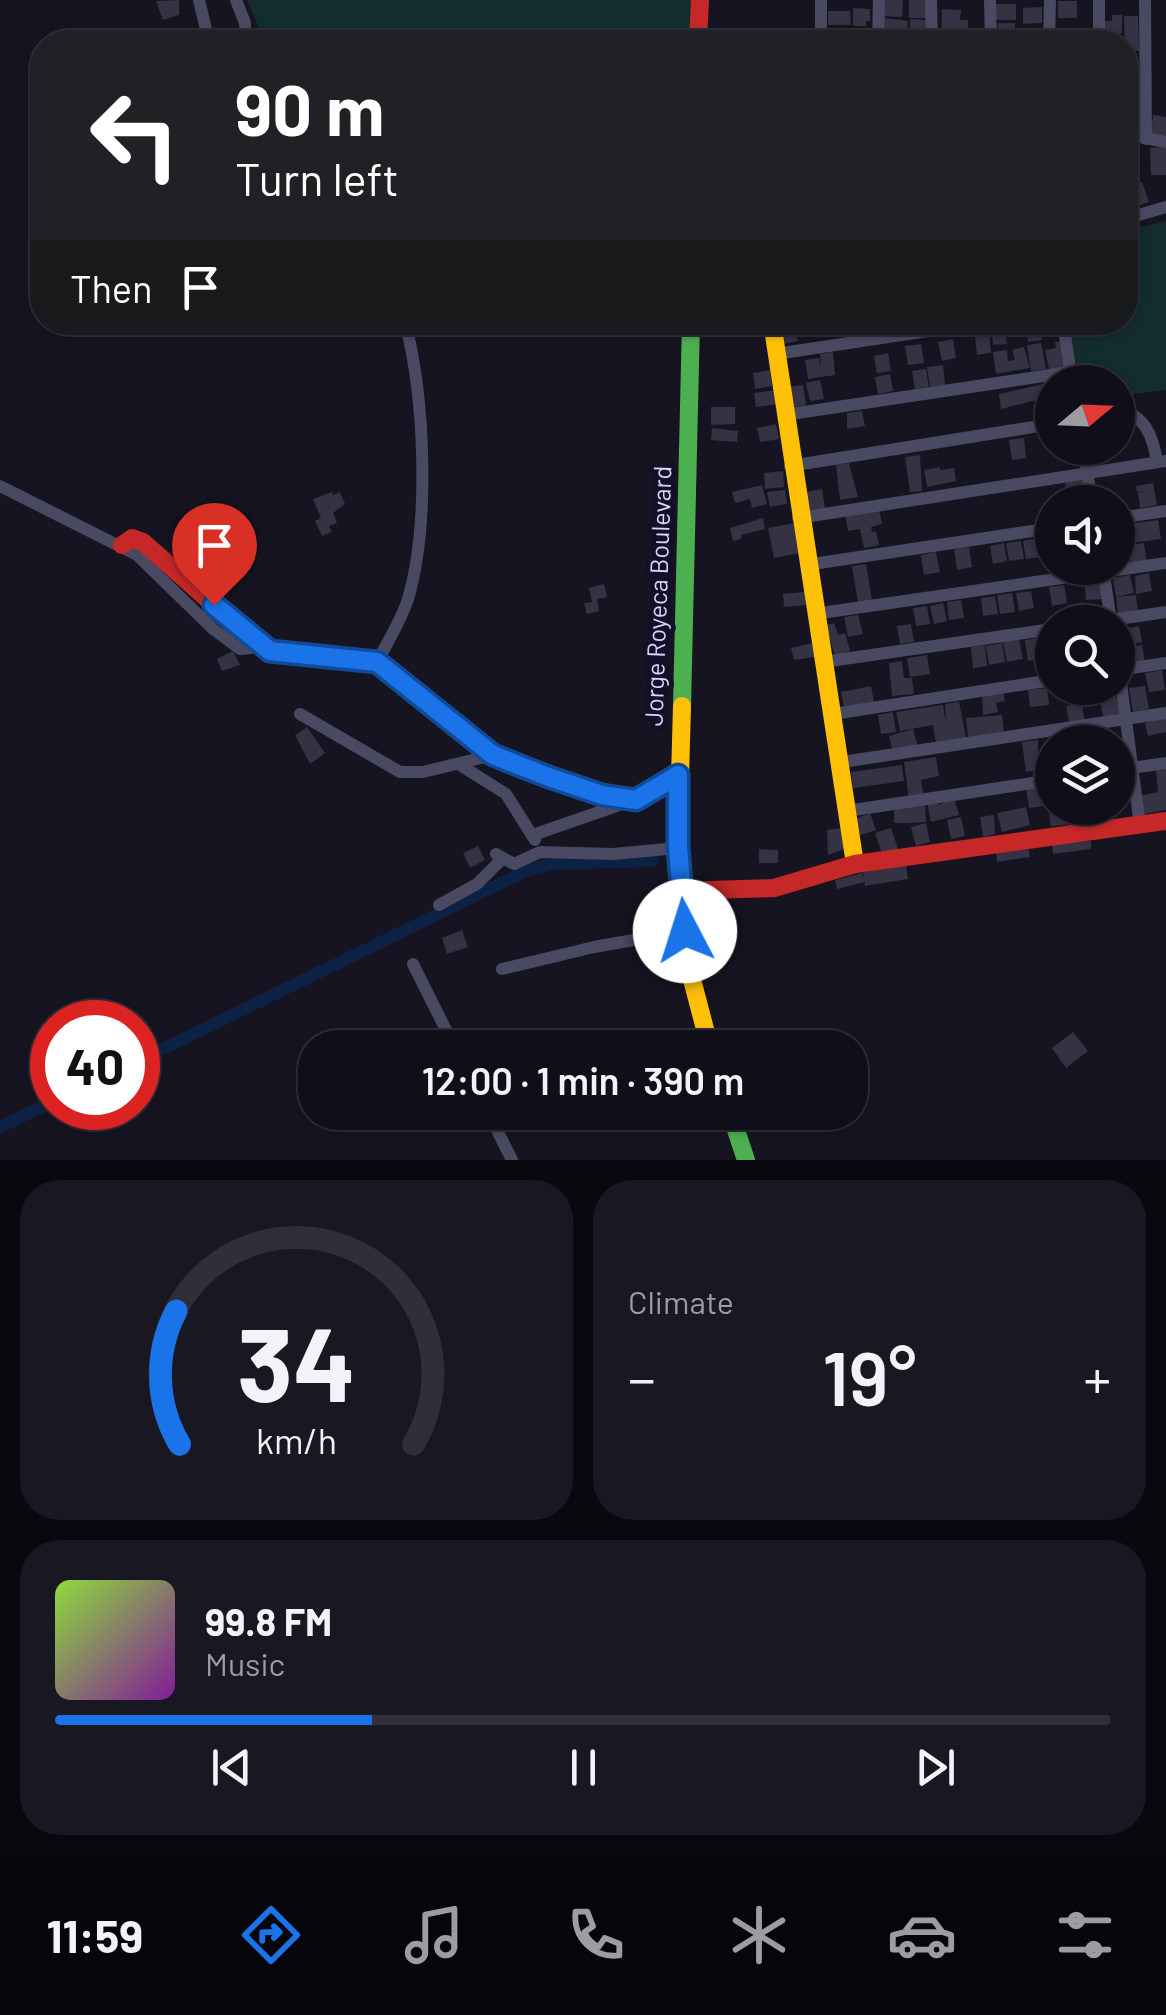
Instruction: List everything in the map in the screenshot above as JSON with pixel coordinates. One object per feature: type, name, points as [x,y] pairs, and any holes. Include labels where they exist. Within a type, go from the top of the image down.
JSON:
[{"type":"street","points":[[199,0],[207,30]]},
{"type":"street","points":[[236,0],[245,30]]},
{"type":"street","points":[[699,30],[700,0]]},
{"type":"street","points":[[821,0],[821,30]]},
{"type":"street","points":[[878,30],[879,0]]},
{"type":"street","points":[[931,0],[932,30]]},
{"type":"street","points":[[990,0],[991,30]]},
{"type":"street","points":[[1049,30],[1050,0]]},
{"type":"street","points":[[1099,0],[1099,30]]},
{"type":"street","points":[[1146,0],[1146,139]]},
{"type":"street","points":[[1138,137],[1166,142]]},
{"type":"street","points":[[1138,215],[1166,207]]},
{"type":"street","points":[[377,662],[407,602],[418,545],[420,408],[407,335]]},
{"type":"street","name":"Jorge Royeca Boulevard","points":[[691,335],[678,775],[679,870],[685,931],[705,1030]]},
{"type":"street","points":[[774,335],[790,466],[842,762],[855,864]]},
{"type":"street","points":[[776,354],[901,335]]},
{"type":"street","points":[[1065,335],[1069,365]]},
{"type":"street","points":[[784,414],[1035,382]]},
{"type":"street","points":[[798,518],[1162,461],[1148,430],[1135,416]]},
{"type":"street","points":[[790,466],[1035,427]]},
{"type":"street","points":[[1086,465],[1089,485]]},
{"type":"street","points":[[0,486],[122,545],[132,538],[144,542],[262,647],[285,654],[377,662],[493,755],[586,790],[636,800]]},
{"type":"street","points":[[1135,516],[1166,511]]},
{"type":"street","points":[[806,565],[1035,531]]},
{"type":"street","points":[[1135,566],[1166,563]]},
{"type":"street","points":[[814,614],[1035,580]]},
{"type":"street","points":[[1135,617],[1166,612]]},
{"type":"street","points":[[823,662],[1035,631]]},
{"type":"street","points":[[1135,666],[1166,663]]},
{"type":"street","points":[[833,714],[1035,683]]},
{"type":"street","points":[[1125,705],[1128,725]]},
{"type":"street","points":[[842,762],[1166,713]]},
{"type":"street","points":[[300,714],[400,772],[423,772],[493,755]]},
{"type":"street","points":[[1135,768],[1166,763]]},
{"type":"street","points":[[460,764],[506,794],[540,852]]},
{"type":"street","points":[[532,835],[636,800],[678,775]]},
{"type":"street","points":[[1135,778],[1140,825]]},
{"type":"street","points":[[847,811],[1035,783]]},
{"type":"street","points":[[438,906],[478,884],[498,857],[514,864],[540,852],[613,854],[747,891],[774,888],[855,864],[1166,821]]},
{"type":"street","points":[[502,969],[685,931]]},
{"type":"street","points":[[412,964],[446,1030]]},
{"type":"street","points":[[497,1130],[512,1160]]},
{"type":"street","points":[[736,1130],[746,1160]]},
{"type":"green space","points":[[247,0],[694,0],[693,30],[260,30]]},
{"type":"green space","points":[[1166,221],[1166,390],[1135,394],[1135,365],[1074,365],[1070,335],[1138,335],[1138,228]]},
{"type":"building","points":[[179,0],[179,15],[163,20],[156,1]]},
{"type":"building","points":[[881,0],[903,0],[902,17],[881,16]]},
{"type":"building","points":[[909,0],[925,0],[927,18],[909,18]]},
{"type":"building","points":[[1058,1],[1077,1],[1077,18],[1058,18]]},
{"type":"building","points":[[994,4],[1016,4],[1016,20],[994,20]]},
{"type":"building","points":[[1042,7],[1042,23],[1023,24],[1023,8]]},
{"type":"building","points":[[853,8],[870,9],[866,26],[853,26]]},
{"type":"building","points":[[942,9],[961,10],[960,20],[968,20],[968,30],[941,30]]},
{"type":"building","points":[[828,11],[850,11],[851,25],[828,25]]},
{"type":"building","points":[[1112,15],[1122,15],[1122,30],[1104,30],[1104,21],[1112,21]]},
{"type":"building","points":[[1124,16],[1138,16],[1139,51],[1138,30],[1124,30]]},
{"type":"building","points":[[884,18],[908,21],[907,30],[884,30]]},
{"type":"building","points":[[910,19],[928,20],[928,30],[909,30]]},
{"type":"building","points":[[998,23],[1015,23],[1015,30],[998,30]]},
{"type":"building","points":[[1153,115],[1166,117],[1166,136],[1151,134]]},
{"type":"building","points":[[1166,147],[1166,175],[1151,175],[1150,148]]},
{"type":"building","points":[[1142,182],[1149,202],[1138,206],[1138,183]]},
{"type":"building","points":[[782,335],[796,335],[798,341],[784,344]]},
{"type":"building","points":[[989,335],[991,353],[977,355],[975,336]]},
{"type":"building","points":[[992,335],[1006,335],[1007,344],[993,345]]},
{"type":"building","points":[[1027,335],[1041,335],[1042,340],[1028,342]]},
{"type":"building","points":[[953,339],[956,358],[942,361],[938,342]]},
{"type":"building","points":[[1062,341],[1066,365],[1048,365],[1045,350],[1056,348],[1055,342]]},
{"type":"building","points":[[1041,343],[1045,365],[1035,365],[1035,370],[1031,371],[1027,345]]},
{"type":"building","points":[[921,344],[924,363],[908,365],[905,346]]},
{"type":"building","points":[[1024,347],[1030,368],[996,374],[993,352],[1007,350],[1008,361],[1015,360],[1012,350]]},
{"type":"building","points":[[833,352],[835,375],[808,379],[805,360],[819,358],[821,369],[820,354]]},
{"type":"building","points":[[888,353],[891,371],[877,373],[874,356]]},
{"type":"building","points":[[943,365],[945,385],[930,387],[927,367]]},
{"type":"building","points":[[926,369],[929,387],[915,389],[912,371]]},
{"type":"building","points":[[770,370],[772,386],[755,389],[753,373]]},
{"type":"building","points":[[890,374],[893,391],[878,394],[875,377]]},
{"type":"building","points":[[820,380],[824,399],[810,401],[806,383]]},
{"type":"building","points":[[803,385],[806,405],[791,408],[787,387]]},
{"type":"building","points":[[1035,386],[1035,400],[1001,409],[999,394]]},
{"type":"building","points":[[776,390],[778,404],[756,407],[754,393]]},
{"type":"building","points":[[711,407],[735,407],[735,424],[711,425]]},
{"type":"building","points":[[862,411],[865,426],[847,429],[847,413]]},
{"type":"building","points":[[776,424],[779,439],[760,442],[757,428]]},
{"type":"building","points":[[712,428],[738,431],[737,442],[711,440]]},
{"type":"building","points":[[1024,438],[1026,458],[1012,460],[1009,440]]},
{"type":"building","points":[[920,455],[922,491],[910,492],[905,457]]},
{"type":"building","points":[[849,463],[858,497],[840,500],[836,465]]},
{"type":"building","points":[[954,468],[956,481],[927,487],[924,470]]},
{"type":"building","points":[[783,471],[784,487],[765,489],[764,473]]},
{"type":"building","points":[[1082,479],[1083,485],[1066,485]]},
{"type":"building","points":[[1153,483],[1157,505],[1140,508],[1138,493],[1145,491],[1137,492],[1136,486]]},
{"type":"building","points":[[762,485],[767,504],[752,508],[750,499],[735,503],[732,492]]},
{"type":"building","points":[[822,489],[825,508],[808,512],[805,492]]},
{"type":"building","points":[[785,490],[787,504],[770,507],[767,492]]},
{"type":"building","points":[[340,492],[345,504],[333,513],[337,523],[329,526],[332,532],[322,536],[315,521],[321,518],[313,499]]},
{"type":"building","points":[[879,509],[882,524],[871,527],[879,545],[864,548],[860,529],[848,531],[845,514]]},
{"type":"building","points":[[763,518],[765,529],[733,541],[730,528]]},
{"type":"building","points":[[1158,520],[1161,539],[1135,542],[1135,523]]},
{"type":"building","points":[[794,523],[800,553],[774,558],[768,528]]},
{"type":"building","points":[[1035,539],[1035,558],[1026,559],[1023,541]]},
{"type":"building","points":[[1021,541],[1024,559],[1009,561],[1006,543]]},
{"type":"building","points":[[1004,543],[1007,561],[993,564],[990,546]]},
{"type":"building","points":[[1144,543],[1147,564],[1135,566],[1135,544]]},
{"type":"building","points":[[969,547],[972,567],[957,570],[954,549]]},
{"type":"building","points":[[936,552],[940,572],[924,575],[921,555]]},
{"type":"building","points":[[866,564],[872,601],[858,603],[852,566]]},
{"type":"building","points":[[1149,573],[1152,591],[1136,594],[1135,576]]},
{"type":"building","points":[[604,584],[607,597],[597,599],[599,611],[587,614],[584,603],[592,602],[589,588]]},
{"type":"building","points":[[1064,585],[1067,603],[1052,605],[1049,587]]},
{"type":"building","points":[[1084,585],[1103,585],[1104,599],[1086,600]]},
{"type":"building","points":[[1114,585],[1132,585],[1134,593],[1116,597]]},
{"type":"building","points":[[1031,591],[1034,608],[1019,611],[1016,593]]},
{"type":"building","points":[[805,592],[806,605],[784,607],[783,594]]},
{"type":"building","points":[[1012,593],[1015,612],[1000,614],[997,595]]},
{"type":"building","points":[[1136,595],[1138,613],[1135,605],[1117,605],[1116,597]]},
{"type":"building","points":[[995,596],[998,614],[983,616],[981,598]]},
{"type":"building","points":[[961,600],[964,618],[949,620],[947,602]]},
{"type":"building","points":[[943,603],[947,621],[934,624],[930,606]]},
{"type":"building","points":[[927,606],[930,624],[916,626],[913,608]]},
{"type":"building","points":[[858,615],[863,634],[848,637],[844,617]]},
{"type":"building","points":[[834,623],[838,635],[845,633],[850,651],[835,656],[826,625]]},
{"type":"building","points":[[911,624],[914,642],[900,644],[897,626]]},
{"type":"building","points":[[1139,626],[1142,642],[1135,644],[1135,627]]},
{"type":"building","points":[[1035,638],[1035,660],[1028,661],[1025,640]]},
{"type":"building","points":[[1019,639],[1023,659],[1007,662],[1003,642]]},
{"type":"building","points":[[812,643],[815,657],[794,660],[791,648]]},
{"type":"building","points":[[1002,643],[1005,662],[989,665],[986,646]]},
{"type":"building","points":[[985,645],[987,666],[973,668],[971,647]]},
{"type":"building","points":[[1142,645],[1145,663],[1135,664],[1135,646]]},
{"type":"building","points":[[233,651],[240,665],[222,671],[217,659]]},
{"type":"building","points":[[927,655],[930,674],[910,677],[907,658]]},
{"type":"building","points":[[902,661],[904,678],[912,678],[914,694],[892,696],[889,663]]},
{"type":"building","points":[[1162,670],[1165,690],[1149,692],[1145,673]]},
{"type":"building","points":[[871,686],[874,702],[844,708],[841,692]]},
{"type":"building","points":[[1145,686],[1149,709],[1133,712],[1135,687]]},
{"type":"building","points":[[1035,689],[1035,705],[1049,705],[1030,707],[1028,690]]},
{"type":"building","points":[[1003,691],[1005,701],[996,703],[998,712],[983,715],[982,695]]},
{"type":"building","points":[[959,702],[966,738],[936,743],[933,725],[900,731],[896,712],[943,705],[946,723],[945,704]]},
{"type":"building","points":[[1082,705],[1085,724],[1070,725],[1066,706]]},
{"type":"building","points":[[1101,705],[1118,705],[1120,715],[1103,717]]},
{"type":"building","points":[[893,712],[896,732],[881,734],[878,715]]},
{"type":"building","points":[[1002,715],[1004,733],[968,737],[966,718]]},
{"type":"building","points":[[1166,717],[1166,732],[1148,736],[1145,723]]},
{"type":"building","points":[[307,727],[325,753],[310,764],[295,735]]},
{"type":"building","points":[[913,729],[918,747],[893,753],[889,736]]},
{"type":"building","points":[[1035,740],[1035,770],[1026,772],[1022,742]]},
{"type":"building","points":[[936,757],[939,776],[921,780],[924,797],[909,799],[904,762]]},
{"type":"building","points":[[902,765],[904,781],[853,788],[851,772]]},
{"type":"building","points":[[1166,769],[1166,810],[1144,814],[1140,796],[1158,792],[1156,770]]},
{"type":"building","points":[[1035,787],[1035,807],[1029,808],[1026,788]]},
{"type":"building","points":[[954,798],[959,815],[931,822],[927,802],[937,800],[938,805]]},
{"type":"building","points":[[925,804],[926,822],[894,823],[894,805]]},
{"type":"building","points":[[1026,807],[1030,825],[1002,832],[997,813]]},
{"type":"building","points":[[870,813],[876,830],[858,836],[853,820]]},
{"type":"building","points":[[994,815],[995,834],[983,837],[980,817]]},
{"type":"building","points":[[961,817],[965,836],[951,839],[947,820]]},
{"type":"building","points":[[926,823],[930,842],[916,846],[911,827]]},
{"type":"building","points":[[842,828],[845,849],[828,855],[827,830]]},
{"type":"building","points":[[891,828],[898,849],[882,854],[875,833]]},
{"type":"building","points":[[1091,841],[1091,849],[1053,854],[1052,844]]},
{"type":"building","points":[[478,846],[485,860],[470,868],[463,853]]},
{"type":"building","points":[[1028,847],[1030,857],[997,862],[996,851]]},
{"type":"building","points":[[759,849],[778,850],[778,863],[759,863]]},
{"type":"building","points":[[906,865],[908,879],[865,886],[863,872]]},
{"type":"building","points":[[862,873],[865,882],[837,889],[835,880]]},
{"type":"building","points":[[462,930],[468,947],[447,954],[442,938]]},
{"type":"building","points":[[1073,1032],[1088,1051],[1066,1068],[1052,1048]]},
{"type":"waterway","points":[[160,1050],[522,873],[551,864],[653,861]]},
{"type":"waterway","points":[[0,1127],[30,1113]]},
{"type":"traffic: fast","points":[[682,706],[691,335]]},
{"type":"traffic: fast","points":[[736,1130],[746,1160]]},
{"type":"traffic: slow","points":[[774,335],[855,864]]},
{"type":"traffic: slow","points":[[682,706],[678,848],[690,972],[705,1030]]},
{"type":"traffic: jam","points":[[699,30],[700,0]]},
{"type":"traffic: jam","points":[[122,545],[132,538],[143,542],[262,647],[285,654],[377,662],[493,755],[586,790],[636,800]]},
{"type":"traffic: jam","points":[[681,891],[774,888],[855,864],[1166,821]]},
{"type":"route","points":[[214,605],[270,651],[377,662],[493,755],[546,776],[602,795],[636,800],[678,775],[678,848],[685,931]]}]
